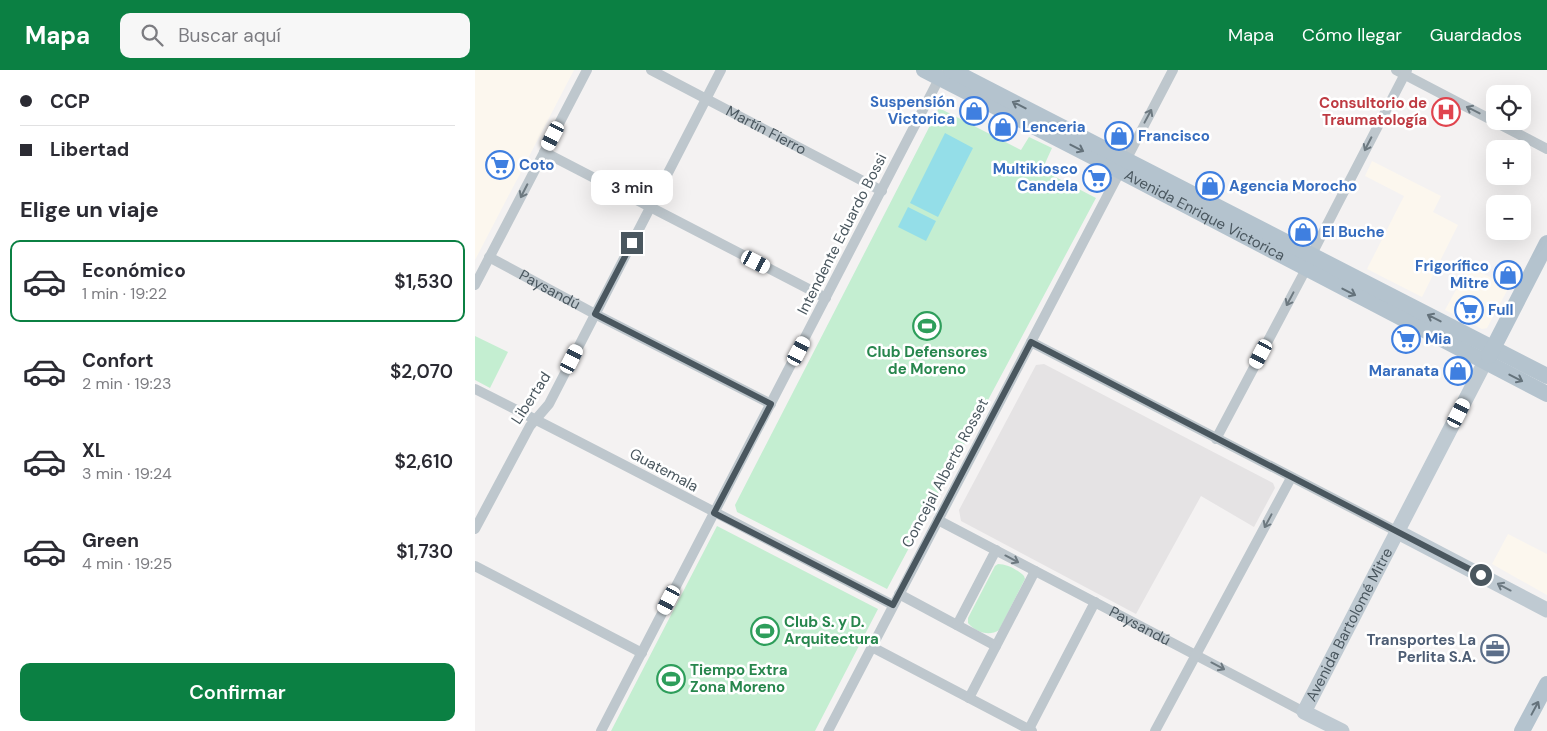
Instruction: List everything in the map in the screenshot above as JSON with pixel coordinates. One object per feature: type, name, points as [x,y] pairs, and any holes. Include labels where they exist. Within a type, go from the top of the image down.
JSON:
[{"type":"main road","name":"Avenida Enrique Victorica","points":[[924,70],[945,73],[1489,355]]},
{"type":"main road","name":"Avenida Bartolomé Mitre","points":[[1489,355],[1547,243]]},
{"type":"main road","points":[[1489,355],[1547,376]]},
{"type":"main road","points":[[1489,355],[1547,394]]},
{"type":"main road","points":[[1522,731],[1547,684]]},
{"type":"street","points":[[475,285],[587,70]]},
{"type":"street","name":"Martín Fierro","points":[[651,70],[882,191]]},
{"type":"street","name":"Libertad","points":[[475,529],[530,426],[549,404],[721,70]]},
{"type":"street","name":"Concejal Alberto Rosset","points":[[828,731],[1173,70]]},
{"type":"street","points":[[1215,439],[1308,262],[1402,71],[1547,149]]},
{"type":"street","name":"Intendente Eduardo Bossi","points":[[601,731],[945,73]]},
{"type":"street","points":[[544,152],[826,298]]},
{"type":"street","name":"Paysandú","points":[[489,258],[771,404]]},
{"type":"street","points":[[1031,342],[1547,610]]},
{"type":"street","name":"Avenida Bartolomé Mitre","points":[[1304,712],[1489,355]]},
{"type":"street","name":"Guatemala","points":[[475,388],[893,605]]},
{"type":"street","points":[[1155,731],[1291,478]]},
{"type":"street","name":"Paysandú","points":[[938,520],[1342,731]]},
{"type":"street","points":[[957,625],[996,550]]},
{"type":"street","points":[[475,566],[642,653]]},
{"type":"street","points":[[969,698],[1035,571]]},
{"type":"street","points":[[899,594],[996,646]]},
{"type":"street","points":[[872,647],[1031,730],[1095,602]]},
{"type":"shaded area","name":"Coto","points":[[475,70],[574,70],[475,260]]},
{"type":"shaded area","points":[[1372,161],[1441,196],[1433,212],[1458,225],[1422,297],[1367,269],[1404,196],[1365,176]]},
{"type":"shaded area","points":[[1469,266],[1509,287],[1487,328],[1482,329],[1445,310]]},
{"type":"shaded area","points":[[1044,364],[1273,483],[1275,488],[1254,527],[1201,496],[1136,614],[961,521],[959,510],[1036,365]]},
{"type":"shaded area","points":[[1508,534],[1547,554],[1547,595],[1492,564]]},
{"type":"green space","name":"Club Defensores de Moreno","points":[[939,108],[1021,150],[1029,137],[1052,148],[1042,170],[1096,198],[887,589],[737,512],[735,505]]},
{"type":"green space","points":[[475,336],[508,352],[490,388],[475,380]]},
{"type":"green space","name":"Club S. y D. Arquitectura","points":[[717,526],[878,609],[815,731],[611,731]]},
{"type":"green space","points":[[998,564],[1016,570],[1025,579],[999,630],[983,633],[968,623],[968,618],[995,566]]},
{"type":"water","points":[[945,133],[973,148],[938,217],[910,203]]},
{"type":"water","points":[[908,207],[936,221],[926,241],[898,227]]},
{"type":"place","name":"Suspensión Victorica","points":[[974,111]]},
{"type":"place","name":"Consultorio de Traumatología","points":[[1446,112]]},
{"type":"place","name":"Lenceria","points":[[1003,127]]},
{"type":"place","name":"Francisco","points":[[1119,136]]},
{"type":"place","name":"Coto","points":[[500,165]]},
{"type":"place","name":"Multikiosco Candela","points":[[1097,178]]},
{"type":"place","name":"Agencia Morocho","points":[[1210,186]]},
{"type":"place","name":"El Buche","points":[[1303,232]]},
{"type":"place","name":"Frigorífico Mitre","points":[[1508,275]]},
{"type":"place","name":"Full","points":[[1469,310]]},
{"type":"place","name":"Club Defensores de Moreno","points":[[927,326]]},
{"type":"place","name":"Mia","points":[[1406,339]]},
{"type":"place","name":"Maranata","points":[[1458,371]]},
{"type":"place","name":"Club S. y D. Arquitectura","points":[[765,631]]},
{"type":"place","name":"Transportes La Perlita S.A.","points":[[1495,649]]},
{"type":"place","name":"Tiempo Extra Zona Moreno","points":[[671,679]]},
{"type":"route","points":[[632,243],[595,314],[771,404],[714,513],[893,605],[1031,342],[1481,575]]}]
